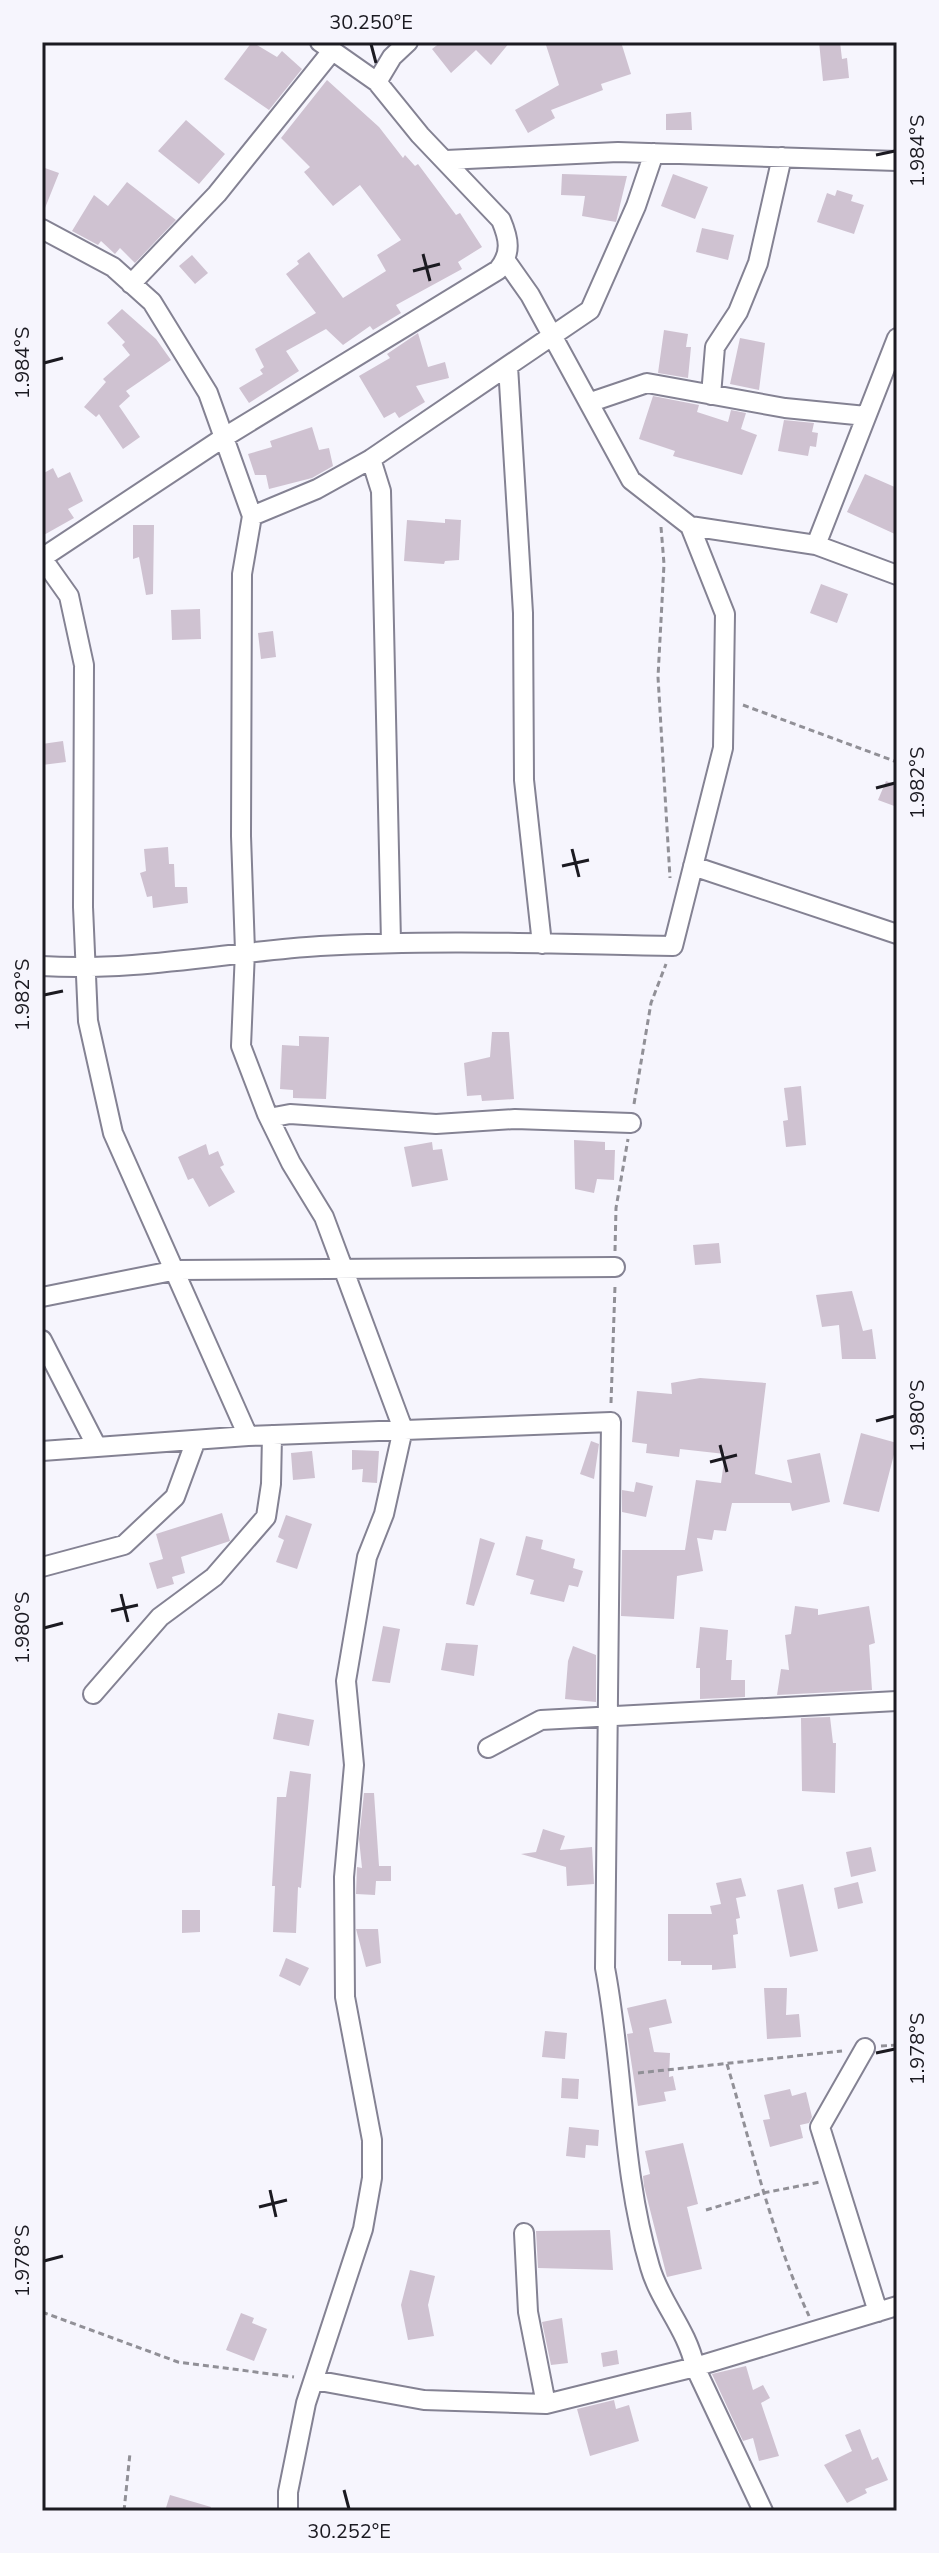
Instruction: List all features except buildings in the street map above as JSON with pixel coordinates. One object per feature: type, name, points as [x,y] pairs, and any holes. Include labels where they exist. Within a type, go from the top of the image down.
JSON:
[{"type":"street","points":[[377,82],[392,57],[408,42]]},
{"type":"street","points":[[131,284],[217,194],[326,46],[377,82],[501,220],[507,235],[506,261],[530,295],[551,339],[591,402],[631,480],[690,526],[816,545],[897,575]]},
{"type":"street","points":[[446,160],[654,153],[897,161]]},
{"type":"street","points":[[252,516],[317,489],[371,459],[590,310],[636,206],[654,153]]},
{"type":"street","points":[[711,395],[715,347],[738,312],[758,263],[782,157]]},
{"type":"street","points":[[42,229],[113,267],[152,302],[208,393],[252,516],[242,574],[241,836],[245,951],[241,1046],[269,1118],[291,1163],[324,1217],[403,1429],[384,1514],[367,1557],[346,1681],[354,1765],[344,1877],[345,1997],[372,2140],[372,2178],[363,2229],[314,2380],[291,2477],[288,2511]]},
{"type":"street","points":[[248,1436],[177,1270],[113,1133],[88,1021],[89,969],[83,907],[84,665],[69,596],[42,558],[223,438],[365,354],[498,270],[506,261]]},
{"type":"street","points":[[816,545],[866,416],[889,380],[897,338]]},
{"type":"street","points":[[508,366],[523,613],[524,780],[542,944]]},
{"type":"street","points":[[591,402],[647,383],[785,408],[866,416]]},
{"type":"street","points":[[371,459],[381,491],[391,942]]},
{"type":"street","points":[[42,966],[89,969],[183,963],[245,951],[391,942],[673,946],[723,748],[725,614],[690,526]]},
{"type":"street","points":[[693,866],[897,934]]},
{"type":"street","points":[[269,1118],[290,1114],[436,1124],[515,1119],[631,1123]]},
{"type":"street","points":[[42,1297],[177,1270],[615,1267]]},
{"type":"street","points":[[42,1340],[97,1447]]},
{"type":"street","points":[[42,1451],[248,1436],[611,1422],[605,1968],[622,2075],[632,2188],[650,2269],[690,2343],[695,2367],[763,2511]]},
{"type":"street","points":[[93,1694],[160,1617],[214,1577],[266,1517],[271,1484],[272,1435]]},
{"type":"street","points":[[42,1567],[124,1545],[175,1497],[196,1440]]},
{"type":"street","points":[[488,1748],[541,1720],[606,1713],[897,1701]]},
{"type":"street","points":[[865,2048],[820,2127],[878,2312]]},
{"type":"street","points":[[524,2233],[528,2312],[546,2404]]},
{"type":"street","points":[[314,2380],[424,2400],[546,2404],[695,2367],[897,2306]]},
{"type":"path","points":[[657,519],[664,533],[658,677],[671,888]]},
{"type":"path","points":[[724,697],[897,762]]},
{"type":"path","points":[[611,1422],[616,1208],[651,1003],[673,946]]},
{"type":"path","points":[[622,2075],[897,2045]]},
{"type":"path","points":[[727,2064],[763,2193],[792,2279],[815,2330]]},
{"type":"path","points":[[706,2210],[763,2193],[836,2180]]},
{"type":"path","points":[[42,2312],[178,2362],[314,2380]]},
{"type":"path","points":[[124,2511],[130,2453]]}]
